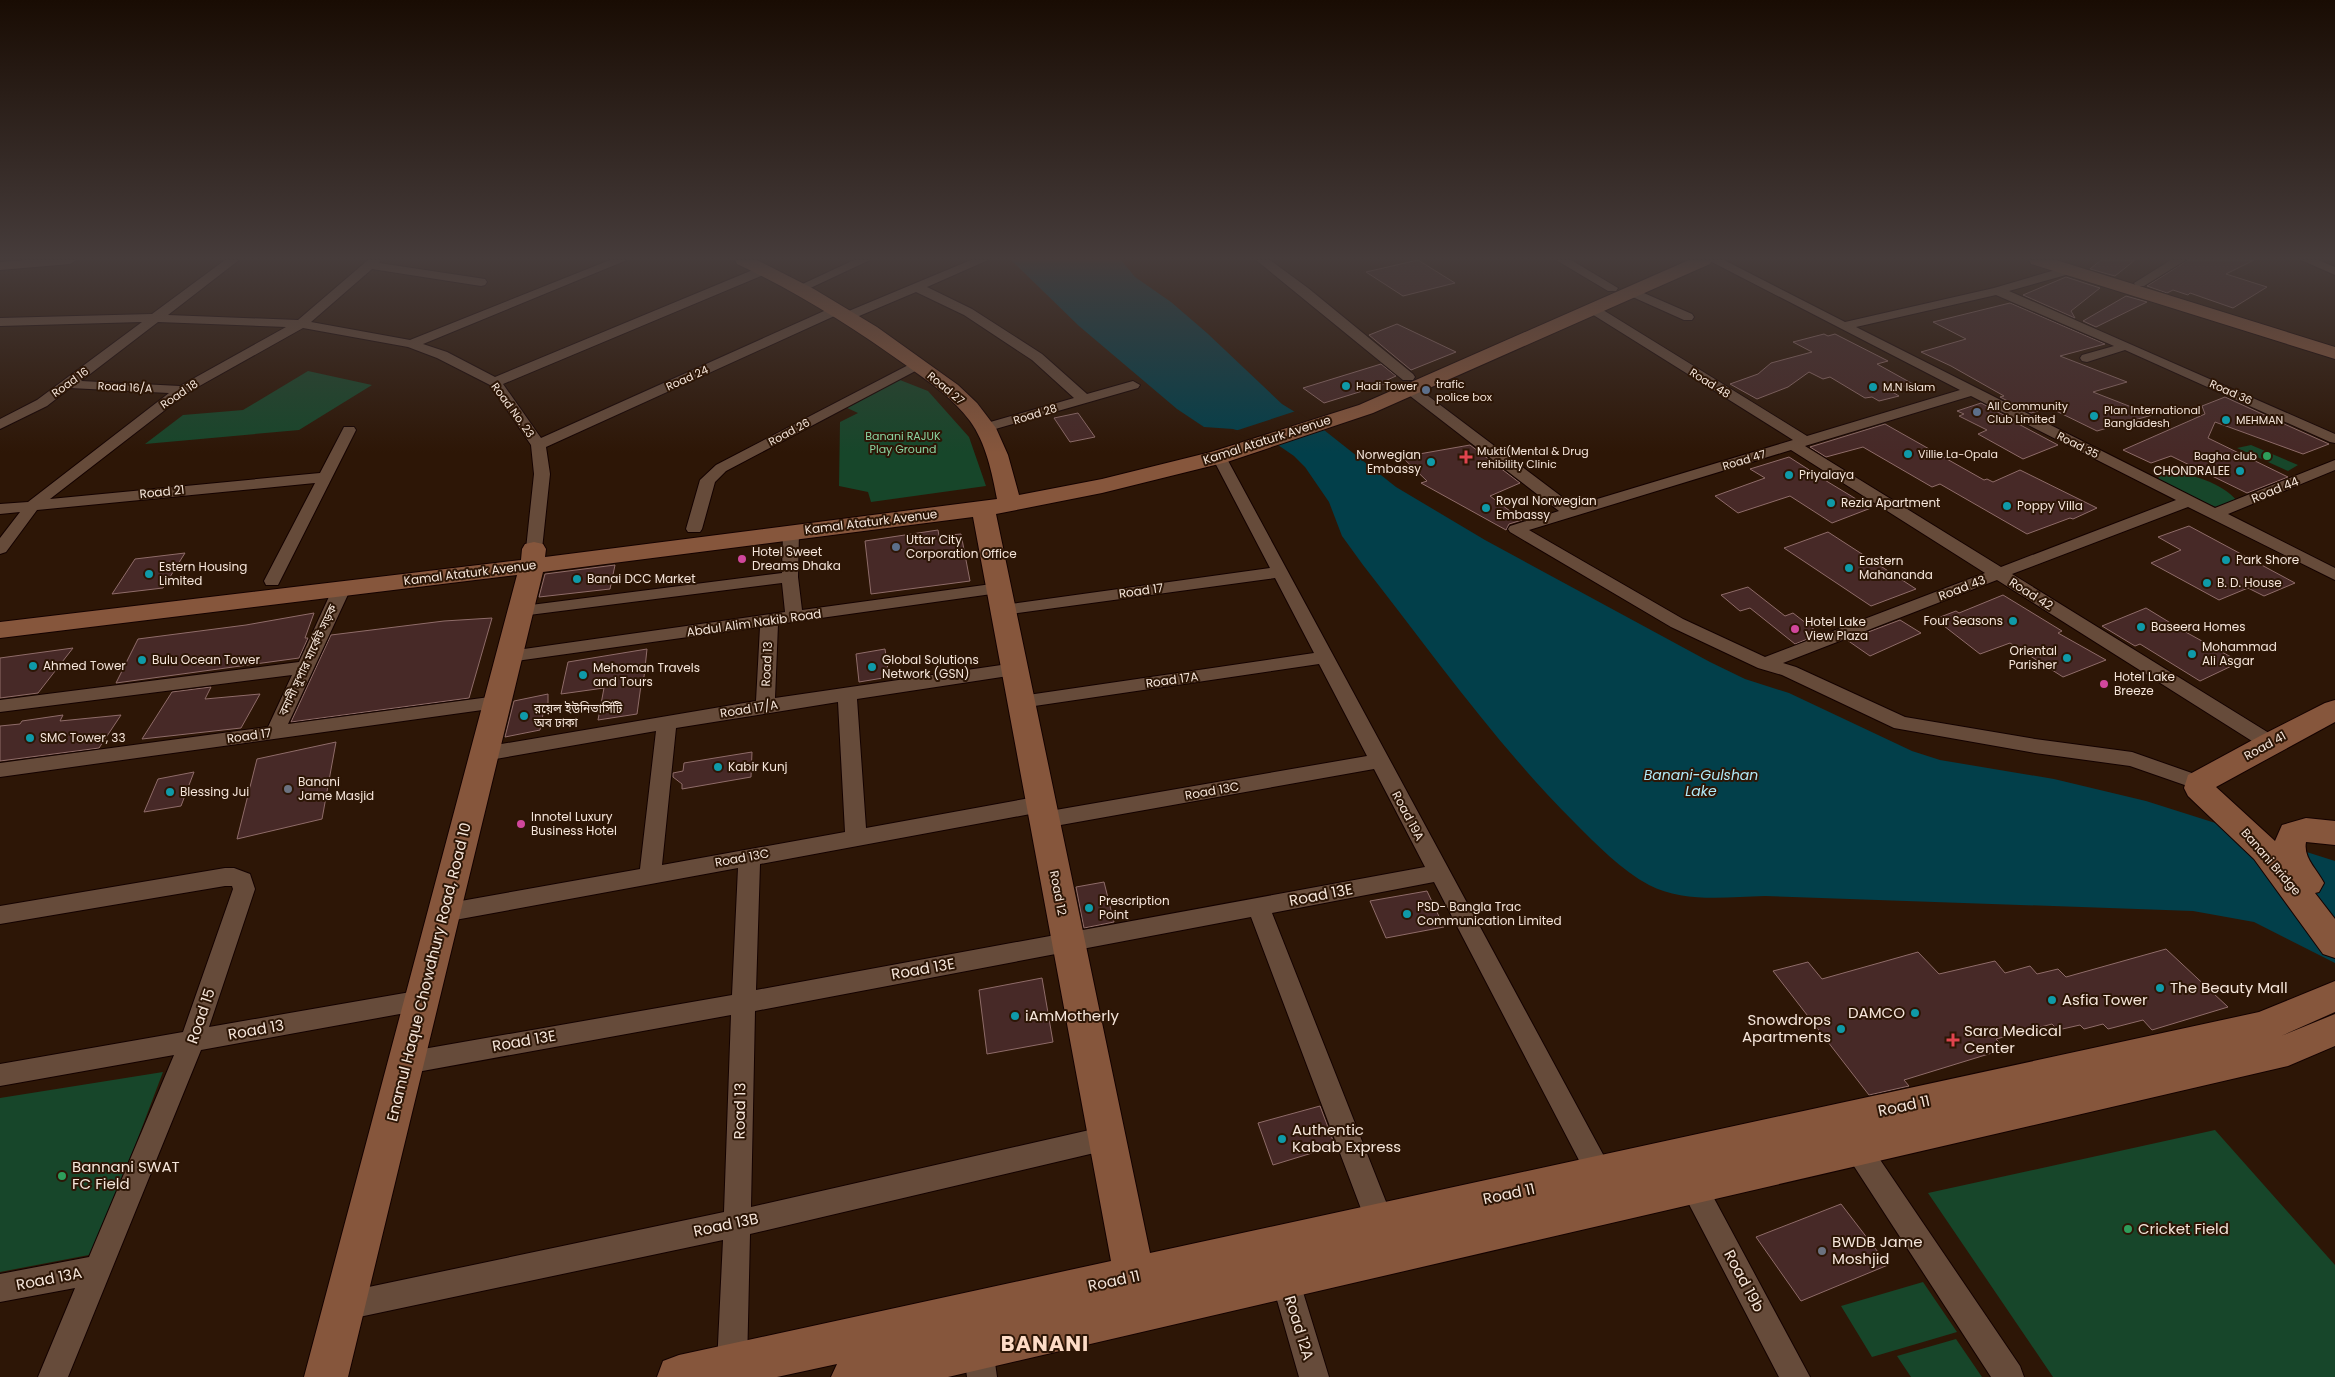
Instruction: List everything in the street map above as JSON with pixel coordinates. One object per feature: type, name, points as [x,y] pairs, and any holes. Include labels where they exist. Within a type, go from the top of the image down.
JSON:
[{"type":"main road","name":"Road 27","points":[[859,324],[918,364],[972,410],[985,428],[1001,464],[1000,500]]},
{"type":"main road","name":"Kamal Ataturk Avenue","points":[[0,614],[272,581],[533,558],[791,532],[1102,486],[1323,417],[1366,409],[1406,382],[1539,324]]},
{"type":"main road","name":"Kamal Ataturk Avenue","points":[[1406,382],[1550,324]]},
{"type":"main road","points":[[2247,324],[2335,353]]},
{"type":"main road","points":[[2276,324],[2335,342]]},
{"type":"main road","name":"Kamal Ataturk Avenue","points":[[1213,452],[1262,444],[1323,417]]},
{"type":"main road","name":"Kamal Ataturk Avenue","points":[[0,630],[342,588],[533,558],[694,529],[966,496],[1000,500]]},
{"type":"main road","name":"Road 12","points":[[1000,500],[1001,599],[1137,1294]]},
{"type":"main road","name":"Enamul Haque Chowdhury Road, Road 10","points":[[326,1377],[533,558]]},
{"type":"main road","name":"Road 41","points":[[2199,785],[2270,742],[2335,710]]},
{"type":"main road","name":"Banani Bridge","points":[[2199,785],[2264,851],[2335,944]]},
{"type":"main road","points":[[2320,831],[2292,834],[2288,842],[2290,854],[2298,871],[2335,915]]},
{"type":"main road","name":"Road 11","points":[[2275,1038],[2335,996]]},
{"type":"main road","name":"Road 11","points":[[678,1377],[732,1365],[1137,1294],[1285,1278],[1607,1188],[2275,1038],[2335,1030]]},
{"type":"main road","name":"Road 11","points":[[853,1377],[980,1363],[1137,1294],[1380,1222],[1607,1188],[1692,1185],[1847,1134]]},
{"type":"street","name":"Road 16","points":[[0,426],[42,403],[149,324]]},
{"type":"street","name":"Road 18","points":[[0,549],[33,505],[182,390],[301,324]]},
{"type":"street","name":"Road No. 23","points":[[302,324],[411,344],[442,355],[495,382],[538,446],[542,474],[533,558]]},
{"type":"street","points":[[411,344],[460,324]]},
{"type":"street","points":[[495,382],[634,324]]},
{"type":"street","name":"Road 24","points":[[538,446],[816,324]]},
{"type":"street","points":[[987,324],[1037,357],[1084,399]]},
{"type":"street","points":[[1341,324],[1406,382],[1571,512]]},
{"type":"street","name":"Road 48","points":[[1616,324],[1798,443]]},
{"type":"street","name":"Road 35","points":[[1840,324],[2335,575]]},
{"type":"street","points":[[1843,326],[1851,324]]},
{"type":"street","name":"Road 36","points":[[2074,324],[2335,439]]},
{"type":"street","points":[[2087,358],[2126,346]]},
{"type":"street","name":"Road 26","points":[[694,529],[708,480],[721,468],[918,364]]},
{"type":"street","name":"Road 16/A","points":[[68,384],[182,390]]},
{"type":"street","name":"Road 28","points":[[985,428],[1133,385]]},
{"type":"street","name":"Road 47","points":[[1764,664],[1677,623],[1516,529],[1972,391]]},
{"type":"street","points":[[272,581],[349,430]]},
{"type":"street","name":"Road 42","points":[[1798,443],[1999,573],[2270,742]]},
{"type":"street","name":"Road 19A","points":[[1213,452],[1280,572],[1607,1188]]},
{"type":"street","name":"Road 44","points":[[2214,514],[2335,465]]},
{"type":"street","name":"Road 21","points":[[0,509],[324,477]]},
{"type":"street","name":"Road 43","points":[[1764,664],[2188,500]]},
{"type":"street","points":[[791,532],[790,577],[794,617]]},
{"type":"street","name":"Road 17","points":[[1001,599],[1280,572]]},
{"type":"street","points":[[520,611],[790,577]]},
{"type":"street","name":"বনানী সুপার মার্কেট সড়ক","points":[[275,732],[342,588]]},
{"type":"street","name":"Abdul Alim Nakib Road","points":[[509,656],[794,617],[1001,599]]},
{"type":"street","name":"Road 13","points":[[765,706],[769,621]]},
{"type":"street","name":"Road 17A","points":[[1021,702],[1324,657]]},
{"type":"street","points":[[1764,664],[1789,672],[1901,723],[2035,746],[2132,759],[2199,785]]},
{"type":"street","points":[[0,706],[304,667]]},
{"type":"street","name":"Road 17/A","points":[[484,754],[765,706],[1014,669]]},
{"type":"street","points":[[847,694],[856,838]]},
{"type":"street","name":"Road 17","points":[[0,770],[498,702]]},
{"type":"street","points":[[650,874],[666,723]]},
{"type":"street","name":"Road 13C","points":[[444,913],[856,838],[1043,812],[1379,761]]},
{"type":"street","name":"Road 13","points":[[732,1365],[738,1223],[742,1003],[749,857]]},
{"type":"street","name":"Road 13E","points":[[406,1063],[742,1003],[1439,873]]},
{"type":"street","name":"Road 15","points":[[0,916],[225,876],[242,880],[244,889],[192,1042],[53,1377]]},
{"type":"street","points":[[1258,907],[1380,1222]]},
{"type":"street","name":"Road 13","points":[[0,1075],[422,1000]]},
{"type":"street","points":[[1847,1134],[2009,1377]]},
{"type":"street","name":"Road 13B","points":[[344,1306],[738,1223],[1107,1138]]},
{"type":"street","name":"Road 19b","points":[[1692,1185],[1794,1377]]},
{"type":"street","name":"Road 13A","points":[[0,1288],[98,1270]]},
{"type":"street","name":"Road 12A","points":[[1285,1278],[1314,1377]]},
{"type":"green space","points":[[308,371],[372,385],[299,430],[145,444],[183,415],[243,410]]},
{"type":"green space","name":"Banani RAJUK Play Ground","points":[[900,380],[928,391],[969,437],[986,486],[871,502],[868,492],[839,486],[840,422],[858,413],[845,407]]},
{"type":"green space","name":"Bagha club","points":[[2251,445],[2298,465],[2288,471],[2237,448]]},
{"type":"green space","points":[[2167,469],[2215,484],[2238,502],[2220,509],[2170,487],[2158,478]]},
{"type":"green space","name":"Bannani SWAT FC Field","points":[[163,1072],[94,1254],[0,1272],[0,1098]]},
{"type":"green space","name":"Cricket Field","points":[[2215,1130],[2335,1265],[2335,1377],[2053,1377],[1928,1193]]},
{"type":"green space","points":[[1923,1282],[1957,1332],[1872,1357],[1841,1306]]},
{"type":"green space","points":[[1956,1339],[1982,1377],[1911,1377],[1897,1356]]},
{"type":"water","name":"Banani-Gulshan Lake","points":[[1077,324],[1197,324],[1282,404],[1324,430],[1396,487],[1485,540],[1710,662],[1745,679],[1789,693],[1912,751],[1940,760],[2054,779],[2146,801],[2335,861],[2335,963],[2254,922],[2193,911],[1765,896],[1706,898],[1662,891],[1649,885],[1619,865],[1591,839],[1545,792],[1491,729],[1342,536],[1329,502],[1305,467],[1294,456],[1278,445],[1259,437],[1233,429],[1204,427],[1177,409]]},
{"type":"pier","points":[[1296,411],[1325,428],[1274,446],[1232,432]]},
{"type":"building","points":[[1398,324],[1456,352],[1411,370],[1369,335]]},
{"type":"building","points":[[1937,324],[2059,324],[2105,344],[2060,356],[2127,382],[2093,392],[2152,415],[2097,431],[2050,408],[2031,413],[2000,397],[2004,396],[1951,366],[1921,352],[1966,339]]},
{"type":"building","points":[[2090,324],[2102,324],[2096,327]]},
{"type":"building","points":[[1824,334],[1828,336],[1835,334],[1888,361],[1877,364],[1913,384],[1889,390],[1899,396],[1879,401],[1872,397],[1865,398],[1830,377],[1823,379],[1809,372],[1788,387],[1757,399],[1730,384],[1758,374],[1771,363],[1812,352],[1793,342]]},
{"type":"building","name":"Hadi Tower","points":[[1381,364],[1396,376],[1385,381],[1388,383],[1324,403],[1303,388]]},
{"type":"building","points":[[2225,397],[2329,444],[2303,454],[2215,422],[2208,438],[2288,477],[2247,493],[2171,456],[2151,463],[2123,450],[2205,414],[2202,406]]},
{"type":"building","points":[[1981,403],[2058,445],[2023,459],[1978,434],[1987,430],[1959,416],[1964,414],[1957,411]]},
{"type":"building","points":[[1078,413],[1095,437],[1070,442],[1054,418]]},
{"type":"building","points":[[1885,424],[1984,480],[1987,479],[1993,482],[2020,470],[2097,508],[2073,519],[2070,518],[2027,534],[1940,484],[1932,487],[1863,447],[1826,457],[1810,447]]},
{"type":"building","points":[[1470,445],[1520,483],[1490,496],[1522,520],[1509,524],[1506,530],[1421,483],[1427,481],[1402,457]]},
{"type":"building","points":[[1789,457],[1871,508],[1832,523],[1790,496],[1738,513],[1715,496],[1765,478],[1750,469]]},
{"type":"building","name":"Park Shore","points":[[2189,526],[2295,583],[2264,596],[2248,588],[2219,600],[2151,563],[2181,550],[2158,537]]},
{"type":"building","points":[[938,530],[939,536],[961,534],[970,581],[871,594],[865,541]]},
{"type":"building","name":"Eastern Mahananda","points":[[1828,532],[1916,589],[1871,606],[1784,548]]},
{"type":"building","name":"Estern Housing Limited","points":[[185,553],[163,588],[112,594],[135,559]]},
{"type":"building","name":"Banai DCC Market","points":[[615,565],[610,589],[539,597],[545,574]]},
{"type":"building","points":[[1748,587],[1785,616],[1793,613],[1820,634],[1795,644],[1750,608],[1740,611],[1721,595]]},
{"type":"building","points":[[2003,595],[2062,631],[2058,633],[2106,660],[2063,677],[2010,643],[1980,654],[1935,619],[1956,611],[1959,613]]},
{"type":"building","points":[[2146,608],[2240,662],[2200,681],[2140,644],[2135,646],[2102,626]]},
{"type":"building","points":[[314,613],[305,638],[308,638],[299,658],[116,683],[138,639],[246,625]]},
{"type":"building","points":[[492,618],[469,698],[291,722],[331,635],[444,621]]},
{"type":"building","points":[[1900,620],[1921,633],[1870,656],[1847,640]]},
{"type":"building","name":"Ahmed Tower","points":[[73,648],[38,693],[0,698],[0,658]]},
{"type":"building","points":[[647,649],[637,714],[598,720],[604,688],[561,694],[568,662]]},
{"type":"building","name":"Global Solutions Network (GSN)","points":[[885,649],[889,677],[859,682],[856,654]]},
{"type":"building","points":[[211,687],[205,699],[260,694],[241,728],[142,739],[172,692]]},
{"type":"building","name":"রয়েল ইউনিভার্সিটি অব ঢাকা","points":[[548,694],[548,709],[544,709],[540,730],[505,737],[514,701]]},
{"type":"building","points":[[63,715],[60,721],[121,715],[99,748],[0,761],[0,726]]},
{"type":"building","name":"Banani Jame Masjid","points":[[336,742],[322,819],[237,839],[257,759]]},
{"type":"building","name":"Kabir Kunj","points":[[752,752],[751,777],[682,789],[682,784],[673,777],[673,773],[683,771],[684,763]]},
{"type":"building","name":"Blessing Jui","points":[[194,772],[181,806],[144,812],[158,779]]},
{"type":"building","name":"Prescription Point","points":[[1104,882],[1114,922],[1084,928],[1076,887]]},
{"type":"building","name":"PSD- Bangla Trac Communication Limited","points":[[1427,891],[1444,927],[1386,938],[1370,901]]},
{"type":"building","points":[[2166,949],[2228,1007],[2152,1030],[2143,1020],[2108,1029],[2103,1024],[2084,1029],[2080,1025],[2058,1030],[2052,1024],[1996,1039],[2005,1049],[1904,1080],[1909,1086],[1869,1095],[1773,971],[1808,962],[1822,979],[1918,952],[1939,974],[1995,961],[2005,973],[2030,966],[2037,974],[2058,969],[2066,977]]},
{"type":"building","name":"iAmMotherly","points":[[1042,978],[1053,1042],[987,1054],[979,990]]},
{"type":"building","points":[[1320,1106],[1335,1146],[1273,1165],[1258,1123]]},
{"type":"building","name":"BWDB Jame Moshjid","points":[[1841,1204],[1888,1265],[1801,1301],[1756,1237]]},
{"type":"place","name":"Hadi Tower","points":[[1346,386]]},
{"type":"place","name":"M.N Islam","points":[[1873,387]]},
{"type":"place","name":"trafic police box","points":[[1426,390]]},
{"type":"place","name":"All Community Club Limited","points":[[1977,412]]},
{"type":"place","name":"Plan International Bangladesh","points":[[2094,416]]},
{"type":"place","name":"MEHMAN","points":[[2226,420]]},
{"type":"place","name":"Villie La-Opala","points":[[1908,454]]},
{"type":"place","name":"Bagha club","points":[[2267,456]]},
{"type":"place","name":"Mukti(Mental & Drug rehibility Clinic","points":[[1466,457]]},
{"type":"place","name":"Norwegian Embassy","points":[[1431,462]]},
{"type":"place","name":"CHONDRALEE","points":[[2240,471]]},
{"type":"place","name":"Priyalaya","points":[[1789,475]]},
{"type":"place","name":"Rezia Apartment","points":[[1831,503]]},
{"type":"place","name":"Poppy Villa","points":[[2007,506]]},
{"type":"place","name":"Royal Norwegian Embassy","points":[[1486,508]]},
{"type":"place","name":"Uttar City Corporation Office","points":[[896,547]]},
{"type":"place","name":"Hotel Sweet Dreams Dhaka","points":[[742,559]]},
{"type":"place","name":"Park Shore","points":[[2226,560]]},
{"type":"place","name":"Eastern Mahananda","points":[[1849,568]]},
{"type":"place","name":"Estern Housing Limited","points":[[149,574]]},
{"type":"place","name":"Banai DCC Market","points":[[577,579]]},
{"type":"place","name":"B. D. House","points":[[2207,583]]},
{"type":"place","name":"Four Seasons","points":[[2013,621]]},
{"type":"place","name":"Baseera Homes","points":[[2141,627]]},
{"type":"place","name":"Hotel Lake View Plaza","points":[[1795,629]]},
{"type":"place","name":"Mohammad Ali Asgar","points":[[2192,654]]},
{"type":"place","name":"Oriental Parisher","points":[[2067,658]]},
{"type":"place","name":"Bulu Ocean Tower","points":[[142,660]]},
{"type":"place","name":"Ahmed Tower","points":[[33,666]]},
{"type":"place","name":"Global Solutions Network (GSN)","points":[[872,667]]},
{"type":"place","name":"Mehoman Travels and Tours","points":[[583,675]]},
{"type":"place","name":"Hotel Lake Breeze","points":[[2104,684]]},
{"type":"place","name":"রয়েল ইউনিভার্সিটি অব ঢাকা","points":[[524,716]]},
{"type":"place","name":"SMC Tower, 33","points":[[30,738]]},
{"type":"place","name":"Kabir Kunj","points":[[718,767]]},
{"type":"place","name":"Banani Jame Masjid","points":[[288,789]]},
{"type":"place","name":"Blessing Jui","points":[[170,792]]},
{"type":"place","name":"Innotel Luxury Business Hotel","points":[[521,824]]},
{"type":"place","name":"Prescription Point","points":[[1089,908]]},
{"type":"place","name":"PSD- Bangla Trac Communication Limited","points":[[1407,914]]},
{"type":"place","name":"The Beauty Mall","points":[[2160,988]]},
{"type":"place","name":"Asfia Tower","points":[[2052,1000]]},
{"type":"place","name":"DAMCO","points":[[1915,1013]]},
{"type":"place","name":"iAmMotherly","points":[[1015,1016]]},
{"type":"place","name":"Snowdrops Apartments","points":[[1841,1029]]},
{"type":"place","name":"Sara Medical Center","points":[[1953,1040]]},
{"type":"place","name":"Authentic Kabab Express","points":[[1282,1139]]},
{"type":"place","name":"Bannani SWAT FC Field","points":[[62,1176]]},
{"type":"place","name":"Cricket Field","points":[[2128,1229]]},
{"type":"place","name":"BWDB Jame Moshjid","points":[[1822,1251]]},
{"type":"district","name":"BANANI","points":[[1045,1344]]}]
